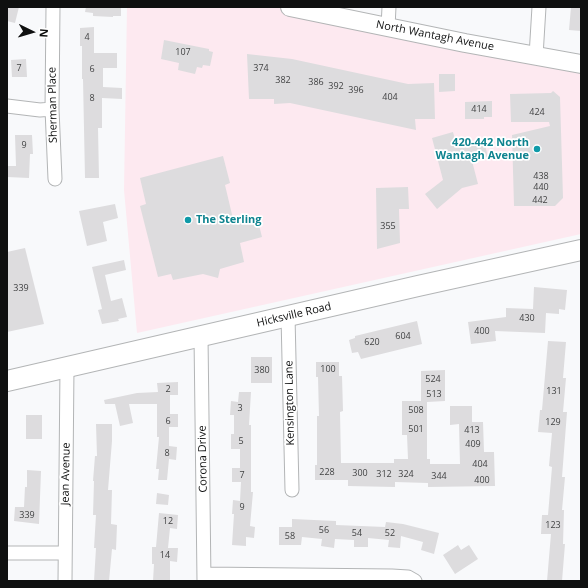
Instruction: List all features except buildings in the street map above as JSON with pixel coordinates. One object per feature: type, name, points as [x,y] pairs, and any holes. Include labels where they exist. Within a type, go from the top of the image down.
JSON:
[{"type":"main road","name":"North Wantagh Avenue","points":[[290,7],[465,43],[581,64]]},
{"type":"main road","name":"Hicksville Road","points":[[7,381],[581,250]]},
{"type":"street","name":"Sherman Place","points":[[53,7],[52,109],[55,179]]},
{"type":"street","points":[[388,27],[389,7]]},
{"type":"street","points":[[536,56],[539,7]]},
{"type":"street","points":[[7,106],[40,110],[52,109]]},
{"type":"street","name":"Kensington Lane","points":[[288,316],[292,490]]},
{"type":"street","name":"Corona Drive","points":[[201,336],[204,578]]},
{"type":"street","name":"Jean Avenue","points":[[65,581],[67,367]]},
{"type":"street","points":[[7,553],[65,553]]},
{"type":"street","points":[[204,578],[392,576],[408,577],[415,581]]},
{"type":"shaded area","points":[[127,7],[312,7],[581,60],[581,234],[137,333],[124,190]]},
{"type":"place","name":"420-442 North Wantagh Avenue","points":[[537,149]]},
{"type":"place","name":"The Sterling","points":[[188,220]]}]
